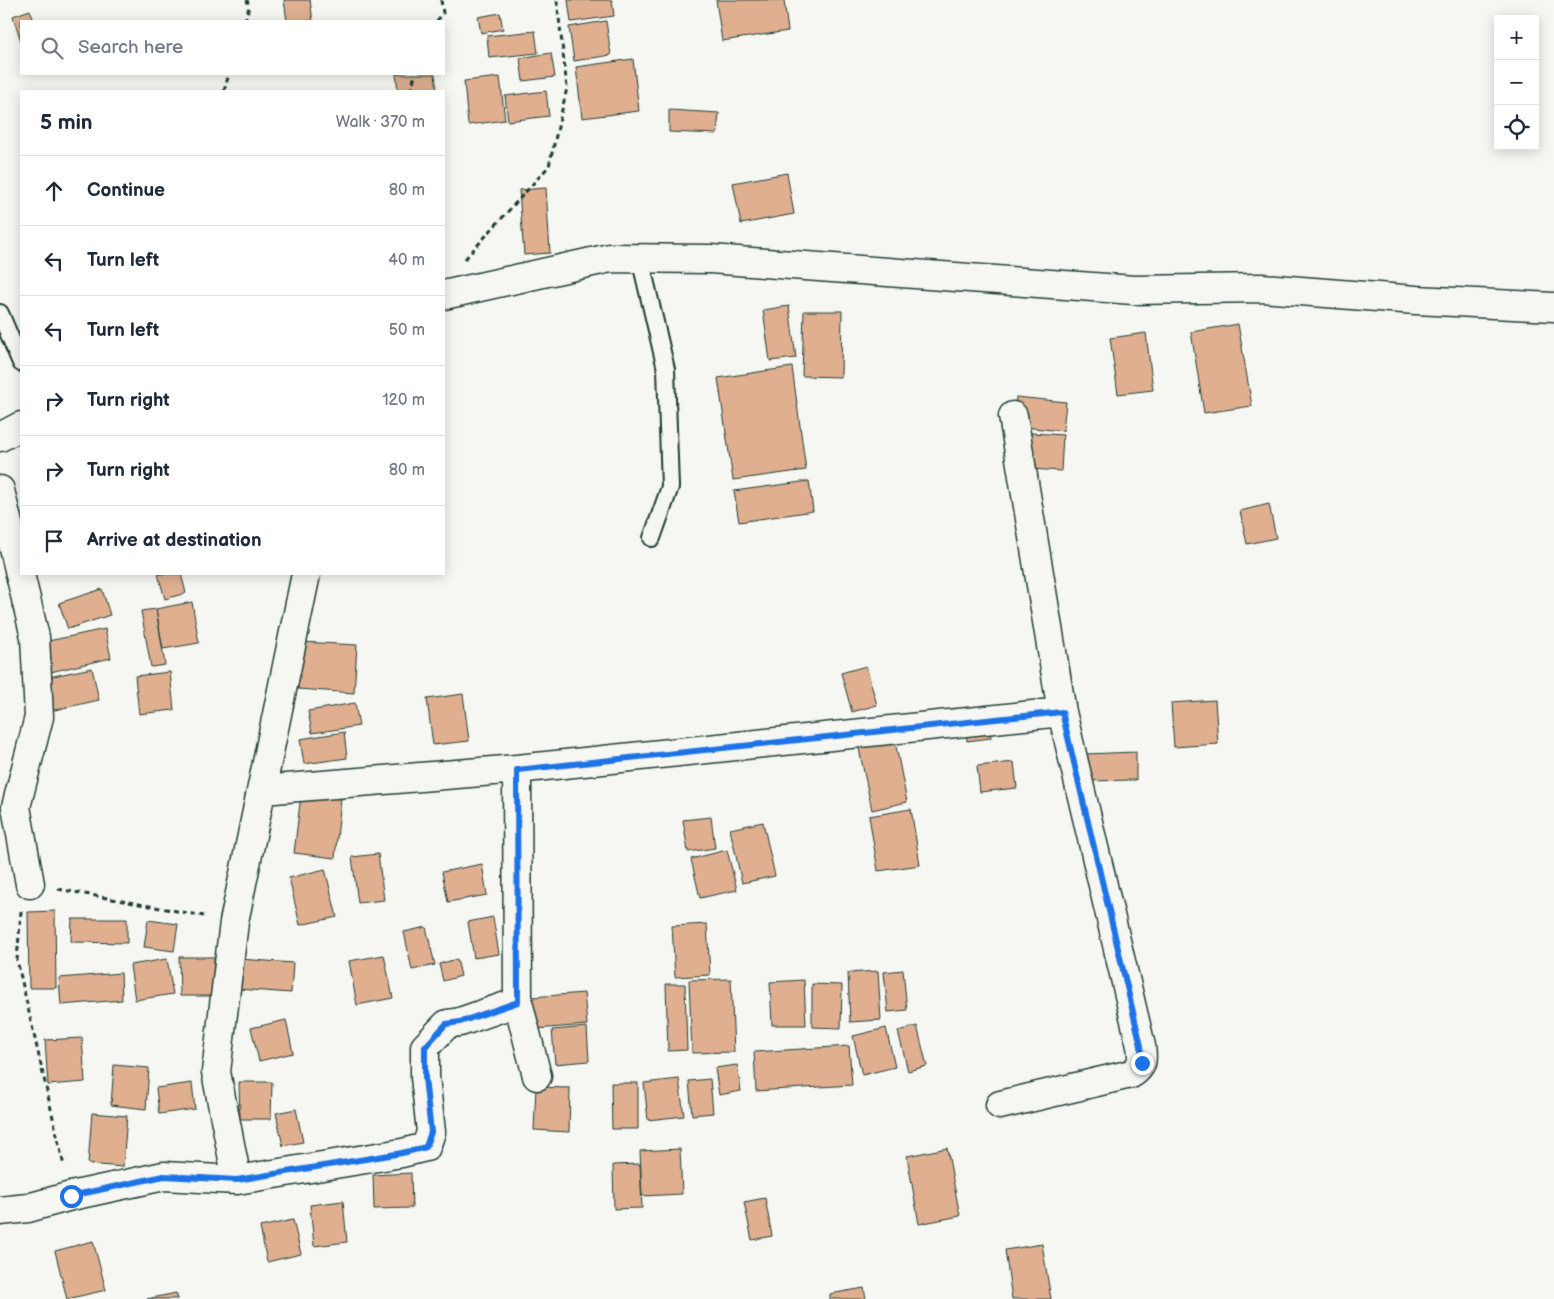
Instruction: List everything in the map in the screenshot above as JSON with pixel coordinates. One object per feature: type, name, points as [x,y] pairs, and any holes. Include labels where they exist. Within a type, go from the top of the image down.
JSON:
[{"type":"street","points":[[445,295],[610,258],[710,258],[1134,290],[1262,288],[1416,300],[1554,307]]},
{"type":"street","points":[[1000,1105],[1131,1074],[1138,1070],[1142,1063],[1141,1046],[1062,712],[1013,416]]},
{"type":"street","points":[[0,437],[20,427]]},
{"type":"street","points":[[0,490],[20,574]]},
{"type":"street","points":[[20,575],[35,637],[39,717],[8,804],[30,884]]},
{"type":"street","points":[[237,1180],[216,1072],[234,922],[306,575]]},
{"type":"street","points":[[262,790],[517,770],[1062,712]]},
{"type":"street","points":[[517,770],[518,1002],[537,1076]]},
{"type":"street","points":[[0,1211],[28,1208],[71,1196],[164,1176],[237,1180],[402,1153],[426,1147],[431,1132],[425,1078],[425,1047],[446,1024],[460,1022],[518,1002]]},
{"type":"lane","points":[[640,258],[666,369],[670,487],[652,538]]},
{"type":"lane","points":[[0,313],[20,361]]},
{"type":"path","points":[[245,20],[249,7],[247,0]]},
{"type":"path","points":[[438,20],[443,13],[441,0]]},
{"type":"path","points":[[461,263],[549,166],[567,88],[557,0]]},
{"type":"path","points":[[224,90],[229,75]]},
{"type":"path","points":[[410,90],[415,75]]},
{"type":"path","points":[[71,1196],[17,960],[22,902],[30,884],[234,922]]},
{"type":"building","points":[[284,0],[310,0],[313,20],[287,20]]},
{"type":"building","points":[[568,0],[612,0],[614,16],[571,22]]},
{"type":"building","points":[[716,0],[784,0],[788,31],[722,41]]},
{"type":"building","points":[[30,10],[34,20],[20,20],[20,38],[13,16]]},
{"type":"building","points":[[500,13],[503,29],[481,33],[478,17]]},
{"type":"building","points":[[606,21],[611,55],[574,61],[569,27]]},
{"type":"building","points":[[535,31],[538,53],[489,58],[487,36]]},
{"type":"building","points":[[551,53],[555,77],[523,81],[520,58]]},
{"type":"building","points":[[633,59],[639,111],[582,118],[576,67]]},
{"type":"building","points":[[396,75],[435,75],[437,90],[398,90]]},
{"type":"building","points":[[500,77],[505,120],[468,125],[464,81]]},
{"type":"building","points":[[546,91],[549,116],[508,121],[505,96]]},
{"type":"building","points":[[669,110],[719,113],[717,134],[669,132]]},
{"type":"building","points":[[787,173],[794,214],[741,224],[733,183]]},
{"type":"building","points":[[546,188],[550,253],[524,255],[519,190]]},
{"type":"building","points":[[789,306],[796,358],[770,361],[763,310]]},
{"type":"building","points":[[804,311],[842,311],[841,377],[802,376]]},
{"type":"building","points":[[1238,324],[1252,406],[1204,413],[1191,332]]},
{"type":"building","points":[[1146,333],[1153,390],[1118,394],[1110,338]]},
{"type":"building","points":[[792,367],[806,470],[733,480],[718,378]]},
{"type":"building","points":[[1016,397],[1066,402],[1063,431],[1013,426]]},
{"type":"building","points":[[1017,432],[1063,435],[1061,471],[1015,468]]},
{"type":"building","points":[[809,481],[813,511],[739,522],[734,491]]},
{"type":"building","points":[[1269,504],[1276,538],[1247,544],[1240,511]]},
{"type":"building","points":[[158,575],[181,575],[186,593],[165,599]]},
{"type":"building","points":[[102,589],[110,615],[68,629],[59,603]]},
{"type":"building","points":[[192,602],[199,643],[163,649],[156,609]]},
{"type":"building","points":[[156,609],[165,665],[151,667],[141,611]]},
{"type":"building","points":[[105,629],[111,658],[46,673],[39,643]]},
{"type":"building","points":[[301,642],[357,645],[354,693],[298,689]]},
{"type":"building","points":[[866,666],[877,705],[852,712],[841,673]]},
{"type":"building","points":[[92,668],[99,700],[46,712],[39,679]]},
{"type":"building","points":[[170,672],[174,710],[139,714],[135,676]]},
{"type":"building","points":[[463,694],[469,741],[433,745],[427,699]]},
{"type":"building","points":[[1215,700],[1218,744],[1174,747],[1171,703]]},
{"type":"building","points":[[355,703],[359,726],[312,733],[308,711]]},
{"type":"building","points":[[989,717],[991,738],[967,741],[965,720]]},
{"type":"building","points":[[344,732],[347,758],[304,764],[300,739]]},
{"type":"building","points":[[894,736],[907,802],[872,810],[858,744]]},
{"type":"building","points":[[1136,752],[1136,780],[1085,781],[1085,754]]},
{"type":"building","points":[[1014,762],[1017,788],[980,792],[977,766]]},
{"type":"building","points":[[301,795],[341,799],[335,858],[294,853]]},
{"type":"building","points":[[911,809],[920,865],[878,871],[869,816]]},
{"type":"building","points":[[711,817],[715,848],[688,852],[683,820]]},
{"type":"building","points":[[763,822],[775,876],[742,883],[730,829]]},
{"type":"building","points":[[727,850],[737,890],[700,898],[691,859]]},
{"type":"building","points":[[378,854],[384,900],[358,903],[352,857]]},
{"type":"building","points":[[482,864],[487,895],[448,902],[442,872]]},
{"type":"building","points":[[325,869],[337,917],[300,925],[289,878]]},
{"type":"building","points":[[55,911],[56,988],[29,988],[28,912]]},
{"type":"building","points":[[493,917],[499,954],[474,958],[468,922]]},
{"type":"building","points":[[72,919],[127,919],[127,943],[71,942]]},
{"type":"building","points":[[148,920],[178,924],[174,951],[144,947]]},
{"type":"building","points":[[707,924],[710,975],[675,977],[672,926]]},
{"type":"building","points":[[426,927],[435,965],[412,970],[404,932]]},
{"type":"building","points":[[384,955],[393,998],[357,1005],[349,961]]},
{"type":"building","points":[[179,957],[214,957],[215,996],[180,996]]},
{"type":"building","points":[[167,959],[173,994],[135,1000],[130,965]]},
{"type":"building","points":[[240,959],[293,963],[291,993],[238,989]]},
{"type":"building","points":[[457,959],[461,976],[443,981],[439,964]]},
{"type":"building","points":[[903,970],[907,1010],[888,1012],[884,972]]},
{"type":"building","points":[[878,971],[881,1020],[850,1022],[848,973]]},
{"type":"building","points":[[121,973],[122,1000],[61,1005],[59,978]]},
{"type":"building","points":[[731,979],[734,1052],[692,1053],[689,980]]},
{"type":"building","points":[[804,980],[806,1025],[772,1025],[770,982]]},
{"type":"building","points":[[666,984],[685,984],[687,1050],[668,1051]]},
{"type":"building","points":[[812,984],[842,985],[841,1028],[812,1027]]},
{"type":"building","points":[[584,993],[587,1025],[535,1029],[532,997]]},
{"type":"building","points":[[286,1020],[293,1053],[259,1061],[251,1028]]},
{"type":"building","points":[[917,1026],[927,1066],[908,1071],[898,1031]]},
{"type":"building","points":[[587,1027],[589,1061],[555,1064],[552,1030]]},
{"type":"building","points":[[886,1028],[895,1067],[862,1075],[853,1036]]},
{"type":"building","points":[[82,1038],[85,1082],[48,1085],[45,1040]]},
{"type":"building","points":[[849,1046],[852,1085],[756,1091],[754,1052]]},
{"type":"building","points":[[114,1065],[149,1068],[146,1109],[111,1105]]},
{"type":"building","points":[[737,1065],[741,1091],[719,1095],[715,1068]]},
{"type":"building","points":[[679,1079],[684,1116],[648,1120],[644,1083]]},
{"type":"building","points":[[710,1079],[713,1113],[692,1115],[689,1081]]},
{"type":"building","points":[[239,1082],[272,1082],[271,1119],[240,1119]]},
{"type":"building","points":[[192,1083],[195,1109],[159,1114],[156,1088]]},
{"type":"building","points":[[611,1083],[638,1083],[638,1129],[612,1129]]},
{"type":"building","points":[[536,1087],[570,1088],[569,1132],[534,1130]]},
{"type":"building","points":[[296,1109],[303,1142],[283,1146],[276,1113]]},
{"type":"building","points":[[92,1113],[127,1116],[123,1167],[88,1164]]},
{"type":"building","points":[[947,1148],[960,1216],[919,1224],[907,1156]]},
{"type":"building","points":[[680,1149],[682,1194],[642,1196],[640,1151]]},
{"type":"building","points":[[640,1164],[642,1208],[614,1209],[613,1165]]},
{"type":"building","points":[[411,1173],[412,1208],[374,1209],[373,1175]]},
{"type":"building","points":[[765,1198],[772,1236],[752,1240],[744,1202]]},
{"type":"building","points":[[343,1201],[347,1242],[314,1246],[310,1205]]},
{"type":"building","points":[[293,1220],[301,1254],[267,1262],[260,1227]]},
{"type":"building","points":[[93,1241],[106,1290],[67,1299],[55,1251]]},
{"type":"building","points":[[1042,1244],[1051,1299],[1012,1299],[1005,1250]]},
{"type":"building","points":[[864,1288],[866,1299],[830,1299],[830,1294]]},
{"type":"building","points":[[176,1293],[178,1299],[147,1299]]},
{"type":"route","points":[[71,1196],[164,1176],[237,1180],[402,1153],[426,1147],[431,1132],[425,1078],[425,1047],[446,1024],[460,1022],[518,1002],[517,770],[1062,712],[1141,1046],[1142,1063]]}]
